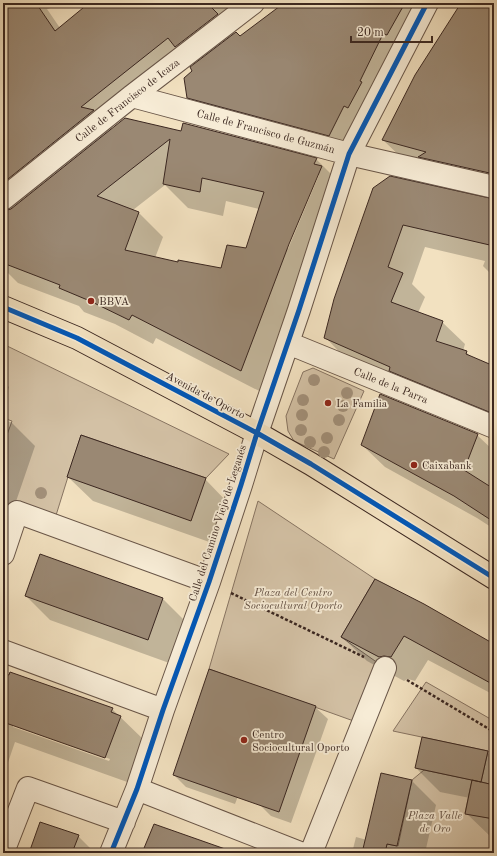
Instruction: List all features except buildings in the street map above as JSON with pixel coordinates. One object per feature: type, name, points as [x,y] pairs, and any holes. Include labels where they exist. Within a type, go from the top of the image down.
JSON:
[{"type":"main road","name":"Avenida de Oporto","points":[[3,307],[77,338],[257,433],[325,473],[494,578]]},
{"type":"street","name":"Calle de Francisco de Icaza","points":[[3,199],[132,96],[253,3]]},
{"type":"street","name":"Calle del Camino Viejo de Leganés","points":[[112,853],[137,789],[163,710],[209,582],[350,154],[427,3]]},
{"type":"street","name":"Calle de Francisco de Guzmán","points":[[132,96],[350,154],[494,187]]},
{"type":"street","name":"Calle de la Parra","points":[[288,343],[494,427]]},
{"type":"street","name":"Calle del Camino Viejo de Leganés","points":[[3,554],[17,512],[209,582]]},
{"type":"street","points":[[3,651],[163,710]]},
{"type":"street","points":[[311,853],[385,668]]},
{"type":"street","points":[[3,852],[28,788],[124,822]]},
{"type":"street","points":[[137,789],[300,853]]},
{"type":"path","points":[[209,582],[385,668],[494,732]]},
{"type":"green space","points":[[3,344],[229,454],[206,478],[81,435],[53,525],[3,506],[3,446],[12,421],[3,418]]},
{"type":"green space","points":[[313,368],[364,391],[334,459],[294,441],[288,431],[286,416],[303,372]]},
{"type":"green space","name":"Plaza del Centro Sociocultural Oporto","points":[[258,501],[375,579],[341,637],[385,668],[362,724],[209,669]]},
{"type":"green space","name":"Plaza Valle de Oro","points":[[426,682],[494,721],[494,785],[481,782],[488,751],[393,731]]},
{"type":"green space","name":"Plaza Valle de Oro","points":[[424,770],[472,780],[465,813],[494,819],[494,853],[385,853],[387,844],[398,846],[412,780]]},
{"type":"cycle path","points":[[111,853],[137,789],[163,710],[209,582],[349,154],[427,3]]},
{"type":"cycle path","points":[[3,307],[77,338],[257,433],[311,464],[494,578]]},
{"type":"place","name":"BBVA","points":[[91,301]]},
{"type":"place","name":"La Familia","points":[[328,403]]},
{"type":"place","name":"Caixabank","points":[[414,465]]},
{"type":"place","name":"Centro Sociocultural Oporto","points":[[244,740]]}]
